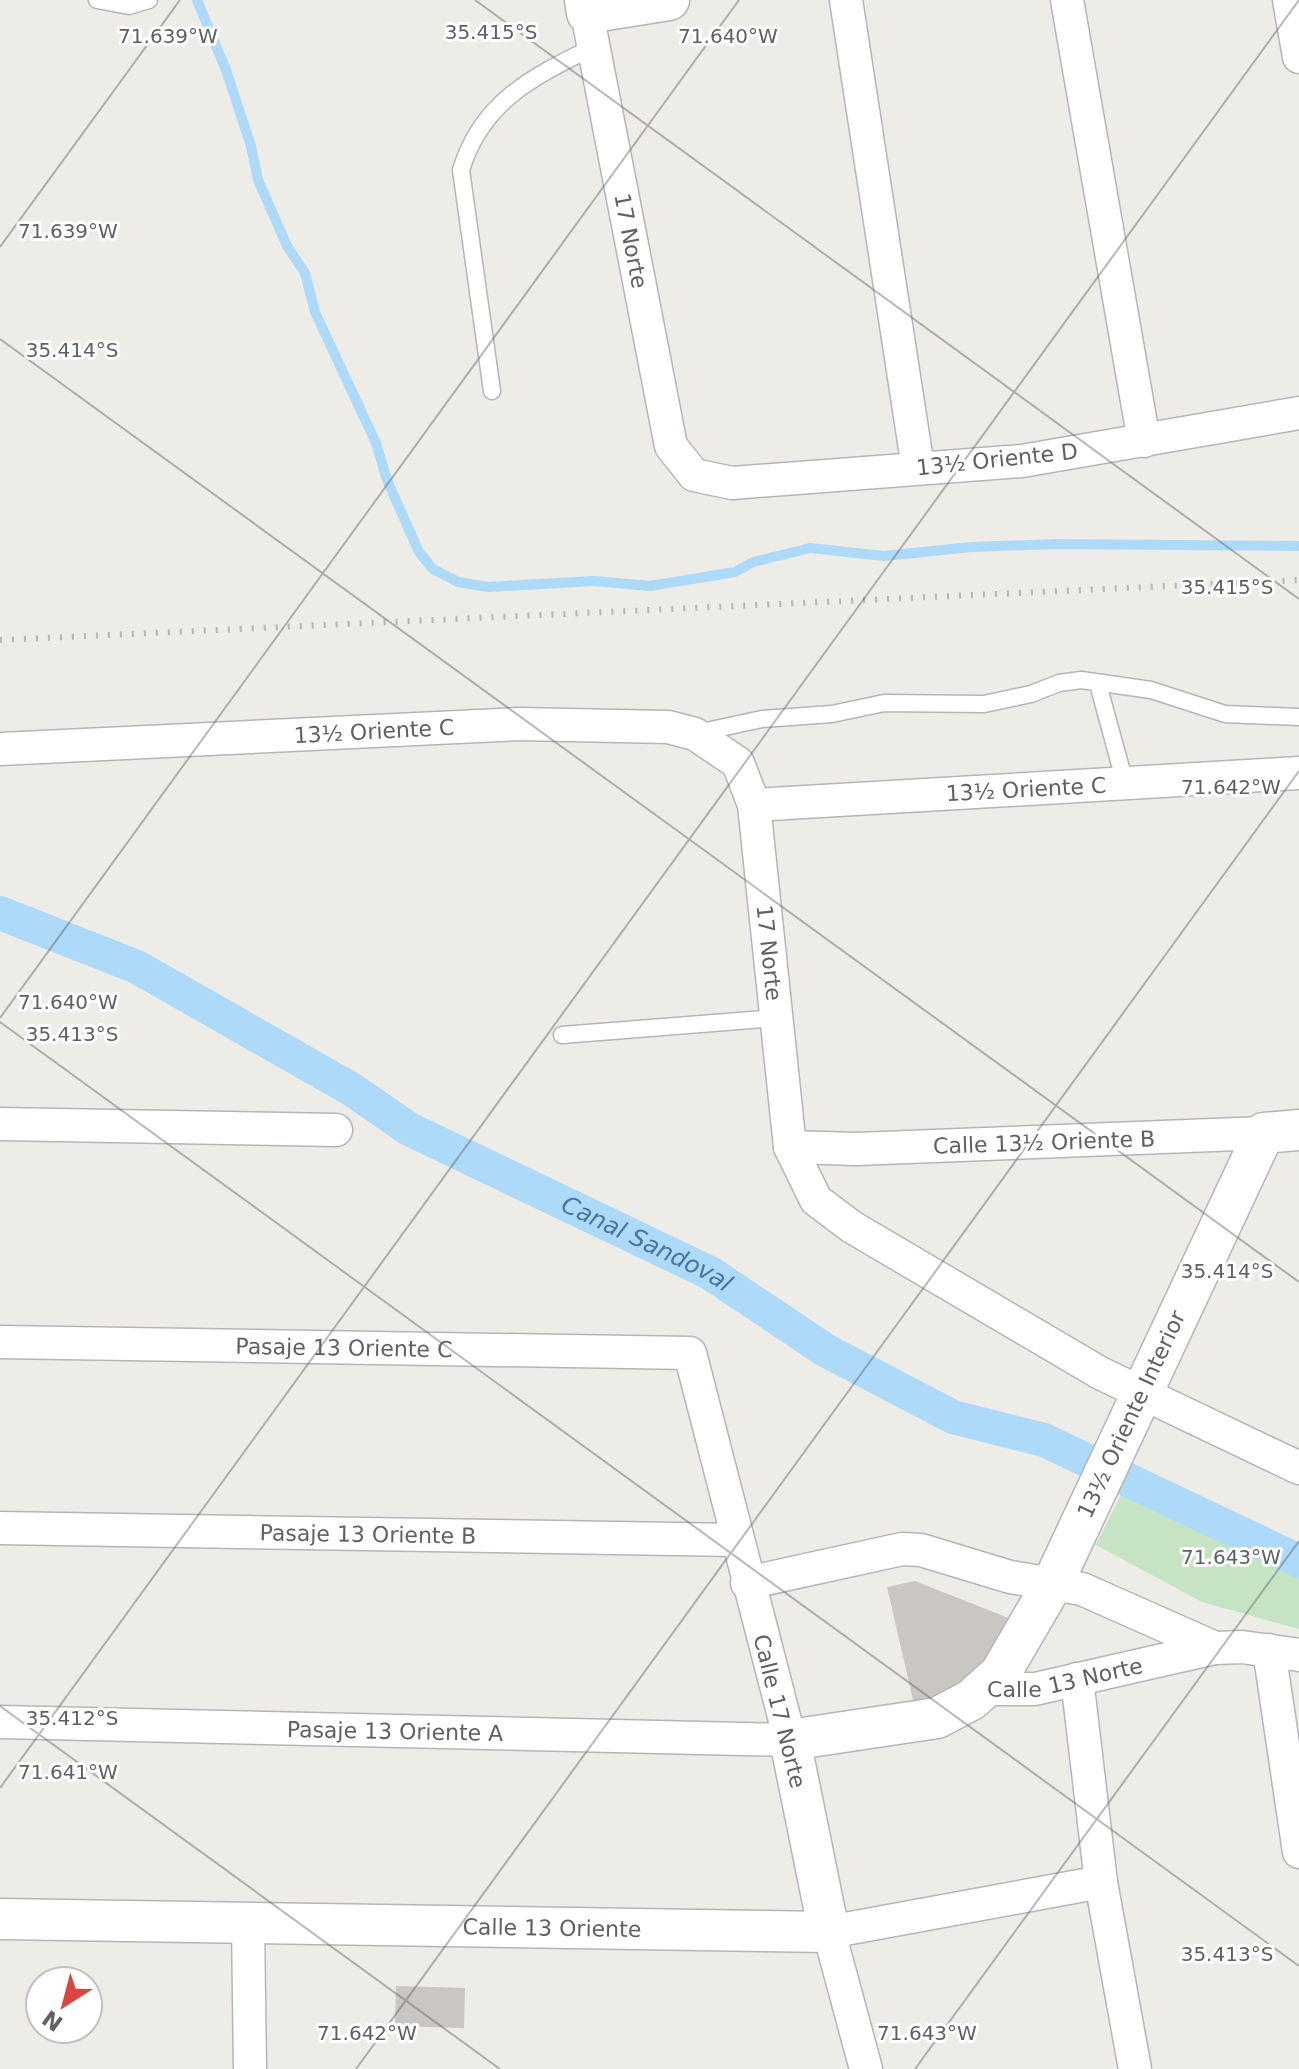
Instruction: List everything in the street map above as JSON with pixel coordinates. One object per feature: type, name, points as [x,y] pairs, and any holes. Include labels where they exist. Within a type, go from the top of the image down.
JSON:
[{"type":"street","points":[[588,20],[669,0]]},
{"type":"street","points":[[846,0],[918,468]]},
{"type":"street","points":[[1067,0],[1144,441]]},
{"type":"street","points":[[1289,0],[1299,57]]},
{"type":"street","name":"17 Norte","points":[[588,20],[671,446],[694,475]]},
{"type":"street","name":"13½ Oriente D","points":[[694,475],[732,483],[1022,461],[1299,413]]},
{"type":"street","name":"13½ Oriente C","points":[[0,749],[519,724],[668,727],[695,734],[738,763]]},
{"type":"street","name":"17 Norte","points":[[738,763],[754,805],[790,1147],[809,1191],[829,1212],[1100,1373],[1299,1468]]},
{"type":"street","name":"13½ Oriente C","points":[[754,805],[1299,773]]},
{"type":"street","points":[[0,1124],[336,1130]]},
{"type":"street","name":"Calle 13½ Oriente B","points":[[790,1147],[856,1149],[1282,1132]]},
{"type":"street","name":"13½ Oriente Interior","points":[[986,1689],[1011,1658],[1053,1583],[1120,1443],[1141,1391],[1282,1132]]},
{"type":"street","name":"Pasaje 13 Oriente C","points":[[0,1342],[690,1353]]},
{"type":"street","name":"Calle 17 Norte","points":[[690,1353],[790,1740],[829,1932],[866,2069]]},
{"type":"street","name":"Pasaje 13 Oriente B","points":[[0,1528],[736,1540]]},
{"type":"street","points":[[747,1583],[902,1549],[921,1550],[1010,1577],[1082,1589],[1215,1648]]},
{"type":"street","name":"Calle 13 Norte","points":[[790,1740],[918,1723],[954,1710],[986,1689],[1015,1691],[1215,1648],[1284,1652]]},
{"type":"street","points":[[1284,1652],[1299,1852]]},
{"type":"street","points":[[1077,1679],[1101,1882],[1135,2069]]},
{"type":"street","name":"Pasaje 13 Oriente A","points":[[0,1722],[790,1740]]},
{"type":"street","name":"Calle 13 Oriente","points":[[0,1919],[829,1932],[1101,1882]]},
{"type":"street","points":[[248,1923],[250,2069]]},
{"type":"lane","points":[[97,0],[129,6],[149,0]]},
{"type":"lane","points":[[492,391],[461,170],[467,149],[505,98],[588,20]]},
{"type":"lane","points":[[695,734],[762,719],[832,714],[884,703],[984,704],[1081,680],[1151,690],[1225,714],[1299,717]]},
{"type":"lane","points":[[1098,684],[1125,783]]},
{"type":"lane","points":[[562,1035],[776,1018]]},
{"type":"green space","points":[[1128,1481],[1299,1564],[1299,1629],[1202,1602],[1096,1545]]},
{"type":"building","points":[[915,1581],[1016,1621],[993,1661],[916,1713],[887,1587]]},
{"type":"building","points":[[396,1986],[465,1988],[464,2028],[395,2026]]},
{"type":"waterway","points":[[197,0],[226,70],[251,146],[258,180],[287,246],[305,273],[315,312],[376,443],[387,480],[419,552],[433,569],[458,582],[488,587],[594,581],[650,586],[735,572],[753,562],[810,548],[884,556],[971,547],[1056,544],[1299,546]]},
{"type":"waterway","name":"Canal Sandoval","points":[[0,913],[137,967],[351,1089],[409,1129],[710,1273],[825,1350],[953,1417],[1044,1440],[1299,1561]]},
{"type":"railway","points":[[0,640],[1299,580]]}]
